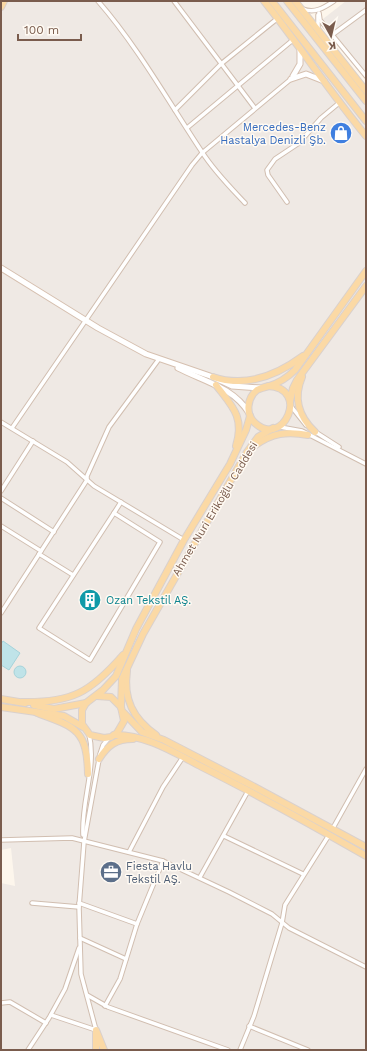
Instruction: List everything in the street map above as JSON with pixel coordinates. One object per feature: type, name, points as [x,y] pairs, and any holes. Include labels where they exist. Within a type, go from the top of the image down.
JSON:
[{"type":"main road","points":[[1,6],[4,1]]},
{"type":"main road","points":[[264,1],[280,16],[366,121]]},
{"type":"main road","points":[[272,1],[294,39],[327,83],[339,103],[366,136]]},
{"type":"main road","points":[[287,1],[366,101]]},
{"type":"main road","points":[[295,1],[366,91]]},
{"type":"main road","points":[[366,270],[309,352],[291,374],[252,395],[249,401],[249,414],[259,426],[275,428],[286,421],[289,416],[293,388],[305,369],[366,286]]},
{"type":"main road","points":[[212,377],[234,381],[266,377],[279,372],[309,352]]},
{"type":"main road","points":[[305,369],[299,386],[299,406],[305,422],[315,432]]},
{"type":"main road","points":[[216,385],[233,407],[239,420],[238,440],[230,464]]},
{"type":"main road","points":[[265,387],[281,390],[290,403]]},
{"type":"main road","name":"Ahmet Nuri Erikoğlu Caddesi","points":[[97,696],[116,676],[136,629],[184,540],[230,464],[246,430],[249,414]]},
{"type":"main road","name":"Ahmet Nuri Erikoğlu Caddesi","points":[[121,707],[121,684],[146,627],[247,452],[258,437],[275,428]]},
{"type":"main road","points":[[247,452],[261,441],[276,434],[293,432],[308,435]]},
{"type":"main road","points":[[22,702],[53,701],[70,697],[81,692],[104,676],[125,653]]},
{"type":"main road","points":[[129,665],[126,690],[133,713],[143,725],[164,740]]},
{"type":"main road","points":[[1,699],[54,708],[86,703],[97,696],[111,697],[138,729],[164,740],[366,846]]},
{"type":"main road","points":[[86,703],[81,717],[84,727],[89,734],[97,738],[129,735],[183,757],[249,790],[366,856]]},
{"type":"main road","points":[[1,707],[64,716],[84,727]]},
{"type":"main road","points":[[37,713],[64,722],[74,729],[82,738],[87,752],[88,774]]},
{"type":"main road","points":[[112,736],[121,727],[124,714]]},
{"type":"main road","points":[[99,759],[105,749],[114,742],[126,739],[143,740]]},
{"type":"main road","points":[[96,1030],[96,1050]]},
{"type":"main road","points":[[96,1030],[104,1050]]},
{"type":"street","points":[[98,1],[140,56],[202,152],[245,203]]},
{"type":"street","points":[[174,1],[237,87],[254,107]]},
{"type":"street","points":[[301,8],[310,11],[320,11],[334,1]]},
{"type":"street","points":[[332,35],[366,10]]},
{"type":"street","points":[[318,29],[317,20],[320,11]]},
{"type":"street","points":[[320,11],[320,20],[366,76]]},
{"type":"street","points":[[175,110],[221,64],[280,16]]},
{"type":"street","points":[[187,128],[294,39]]},
{"type":"street","points":[[12,428],[202,152],[254,107],[291,78],[300,64],[299,46]]},
{"type":"street","points":[[291,78],[309,75],[327,83]]},
{"type":"street","points":[[287,202],[268,175],[269,166],[274,159],[306,137],[321,118],[339,103]]},
{"type":"street","points":[[1,268],[85,320],[146,354],[212,377],[232,386],[265,387]]},
{"type":"street","points":[[159,359],[216,385],[236,397],[249,414]]},
{"type":"street","points":[[1,613],[87,480],[86,476],[109,427],[159,359]]},
{"type":"street","points":[[290,403],[302,421],[344,452]]},
{"type":"street","points":[[1,422],[67,462],[87,480],[121,502],[184,540]]},
{"type":"street","points":[[275,428],[299,430],[366,464]]},
{"type":"street","points":[[1,491],[33,441]]},
{"type":"street","points":[[1,498],[54,532]]},
{"type":"street","points":[[114,513],[160,542],[90,660],[39,628],[121,502]]},
{"type":"street","points":[[1,526],[73,574]]},
{"type":"street","points":[[84,842],[82,823],[92,752],[89,734]]},
{"type":"street","points":[[96,1030],[81,974],[79,905],[84,842],[99,759],[102,747],[112,736]]},
{"type":"street","points":[[129,852],[163,787],[183,757]]},
{"type":"street","points":[[333,828],[366,769]]},
{"type":"street","points":[[200,878],[249,790]]},
{"type":"street","points":[[240,1050],[282,923],[285,905],[303,874],[329,835]]},
{"type":"street","points":[[224,836],[303,874]]},
{"type":"street","points":[[1,840],[72,838],[163,860],[272,914],[289,928],[366,967]]},
{"type":"street","points":[[105,1006],[120,979],[137,924],[163,860]]},
{"type":"street","points":[[32,903],[79,905],[137,924]]},
{"type":"street","points":[[80,938],[126,959]]},
{"type":"street","points":[[28,1050],[51,1015],[65,989],[80,945]]},
{"type":"street","points":[[87,995],[105,1006],[228,1050]]},
{"type":"street","points":[[1,1003],[10,1002],[46,1023]]},
{"type":"street","points":[[51,1015],[96,1030]]},
{"type":"street","points":[[249,1026],[308,1050]]},
{"type":"shaded area","points":[[1,1],[290,1],[366,95],[366,1050],[1,1050],[1,883],[15,886],[11,848],[1,850]]},
{"type":"shaded area","points":[[346,1],[366,1],[366,74],[323,19]]},
{"type":"water","points":[[3,641],[20,653],[9,670],[1,665],[1,644]]},
{"type":"water","points":[[22,666],[25,667],[25,677],[18,678],[15,677],[14,670],[15,667]]},
{"type":"place","name":"Mercedes-Benz Hastalya Denizli Şb.","points":[[341,133]]},
{"type":"place","name":"Ozan Tekstil AŞ.","points":[[90,600]]},
{"type":"place","name":"Fiesta Havlu Tekstil AŞ.","points":[[111,872]]}]
